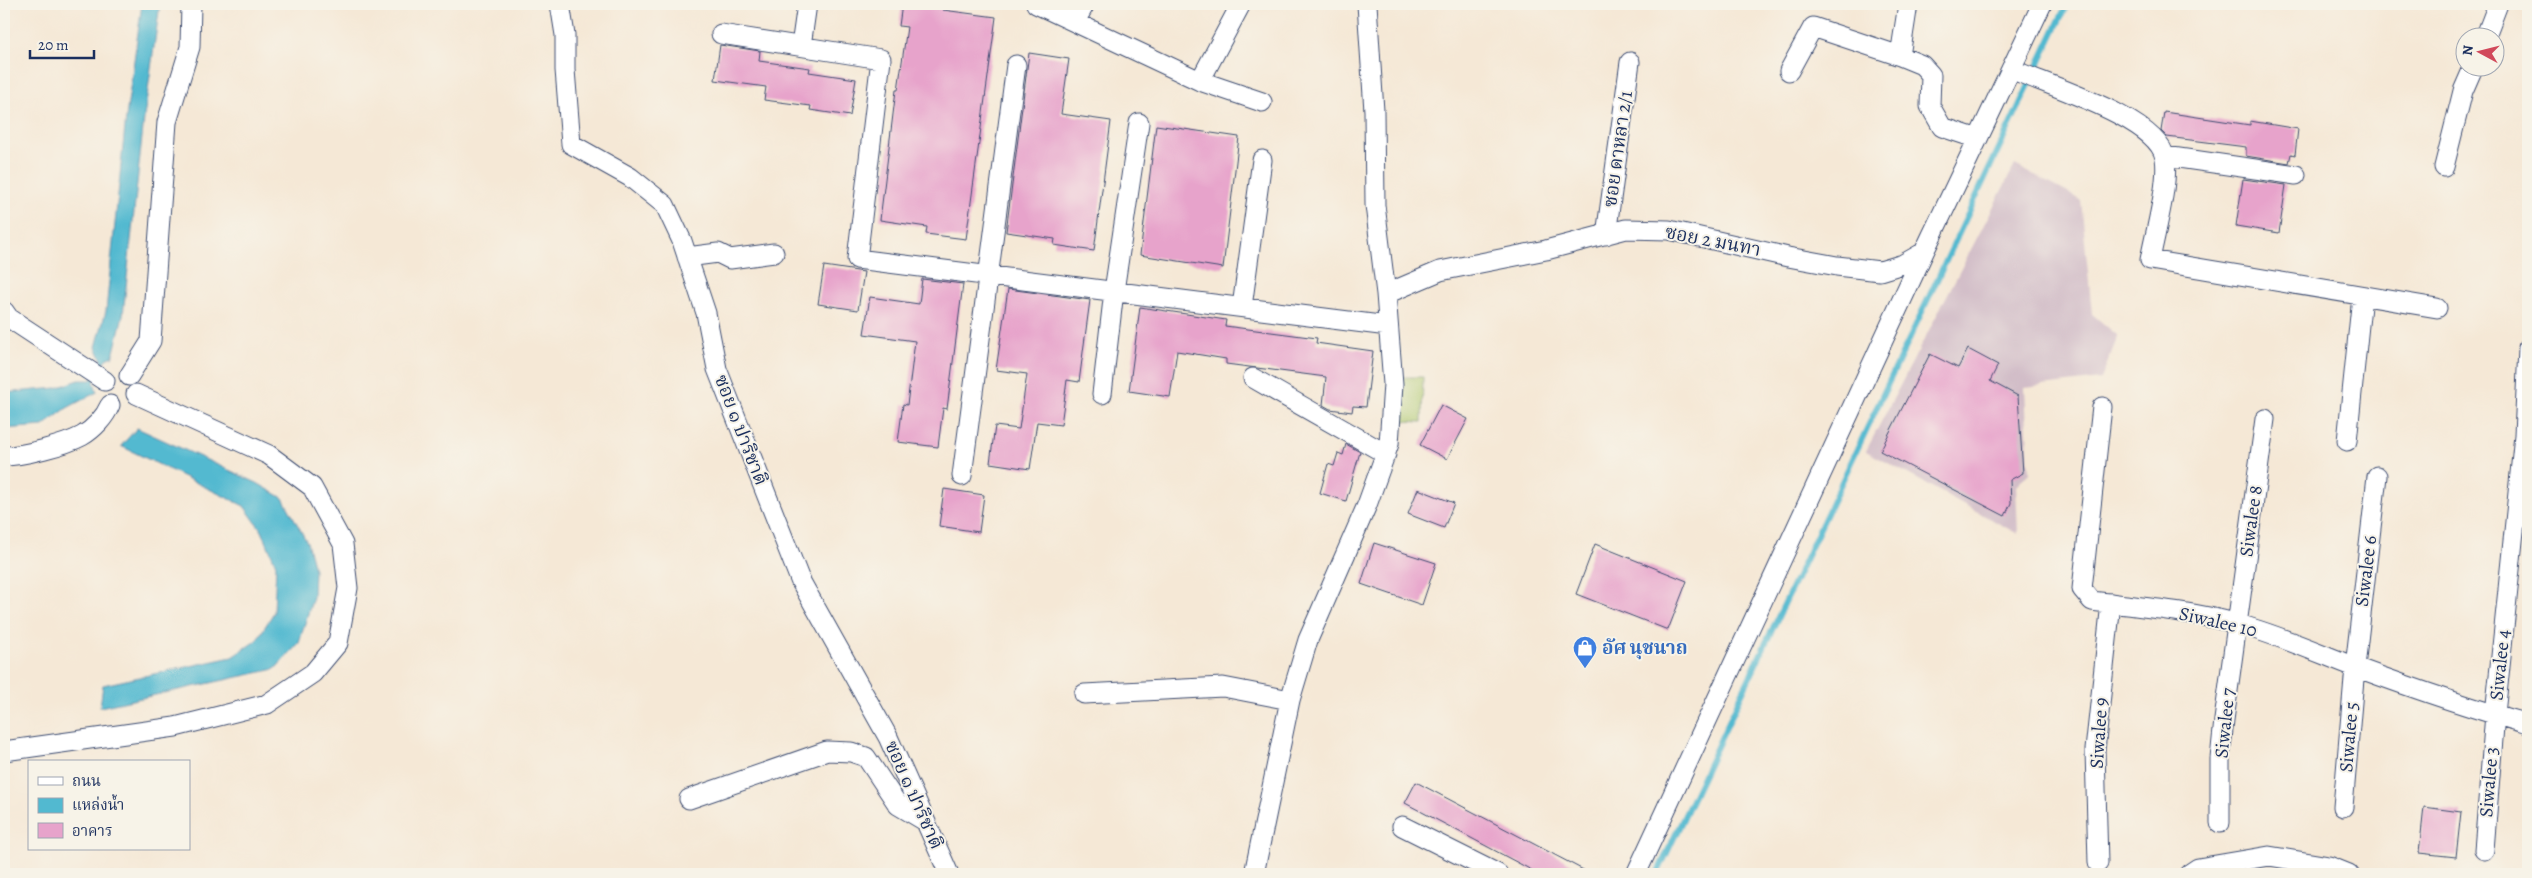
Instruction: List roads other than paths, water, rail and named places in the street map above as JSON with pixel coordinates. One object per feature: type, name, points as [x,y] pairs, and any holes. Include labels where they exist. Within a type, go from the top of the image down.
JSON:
[{"type":"street","points":[[129,376],[152,341],[167,122],[190,47],[191,4]]},
{"type":"street","name":"ซอย ๑ ปาริชาติ","points":[[560,4],[565,35],[565,70],[571,144],[630,177],[665,205],[687,257],[706,314],[717,369],[800,580],[888,737],[948,874]]},
{"type":"street","points":[[801,46],[808,4]]},
{"type":"street","points":[[1036,4],[1200,81],[1262,102]]},
{"type":"street","points":[[1075,22],[1085,4]]},
{"type":"street","points":[[1200,81],[1241,4]]},
{"type":"street","points":[[1254,874],[1290,700],[1308,640],[1368,505],[1389,444],[1393,384],[1386,294],[1375,205],[1374,111],[1367,4]]},
{"type":"street","points":[[1900,56],[1908,4]]},
{"type":"street","points":[[1636,874],[1978,139],[2026,75],[2042,4]]},
{"type":"street","points":[[2489,28],[2498,4]]},
{"type":"street","points":[[1789,72],[1813,27],[1900,56],[1922,65],[1931,75],[1930,106],[1942,127],[1978,139]]},
{"type":"street","points":[[721,34],[881,59],[857,259],[1388,326]]},
{"type":"street","name":"ซอย ดาหลา 2/1","points":[[1606,235],[1630,62]]},
{"type":"street","points":[[962,476],[1016,64]]},
{"type":"street","points":[[2026,75],[2137,124],[2151,134],[2164,156],[2166,171],[2150,260],[2437,308]]},
{"type":"street","points":[[2444,167],[2463,91],[2469,78]]},
{"type":"street","points":[[1102,394],[1114,291],[1139,123]]},
{"type":"street","points":[[2164,156],[2296,175]]},
{"type":"street","points":[[1242,308],[1262,160]]},
{"type":"street","name":"ซอย 2 มนทา","points":[[1386,294],[1440,271],[1546,250],[1626,229],[1669,230],[1788,257],[1837,266],[1880,271],[1903,264],[1924,252]]},
{"type":"street","points":[[687,257],[718,253],[730,259],[774,253]]},
{"type":"street","points":[[2347,441],[2362,296]]},
{"type":"street","points":[[4,311],[9,318],[97,375],[116,374],[129,376],[137,387],[136,394],[129,405],[123,408],[110,405],[103,394],[97,375]]},
{"type":"street","name":"Siwalee 4","points":[[2495,714],[2516,521],[2528,348]]},
{"type":"street","points":[[1253,378],[1386,454]]},
{"type":"street","points":[[4,751],[175,727],[267,704],[312,673],[338,643],[348,588],[343,544],[312,487],[269,455],[136,394]]},
{"type":"street","points":[[4,456],[19,456],[82,436],[105,417],[110,405]]},
{"type":"street","name":"Siwalee 10","points":[[2102,407],[2082,589],[2092,601],[2237,623],[2292,641],[2355,666],[2528,724]]},
{"type":"street","name":"Siwalee 8","points":[[2237,623],[2265,418]]},
{"type":"street","name":"Siwalee 6","points":[[2355,666],[2378,476]]},
{"type":"street","name":"Siwalee 9","points":[[2098,863],[2095,750],[2111,603]]},
{"type":"street","name":"Siwalee 7","points":[[2220,822],[2220,759],[2237,623]]},
{"type":"street","name":"Siwalee 5","points":[[2342,807],[2355,666]]},
{"type":"street","points":[[1084,694],[1223,687],[1290,700]]},
{"type":"street","name":"Siwalee 3","points":[[2484,850],[2495,714]]},
{"type":"street","points":[[689,799],[827,751],[851,752],[866,757],[898,805],[925,821]]},
{"type":"street","points":[[1402,826],[1498,874]]},
{"type":"street","points":[[2189,874],[2198,868],[2269,856],[2329,866],[2349,874]]},
{"type":"water","points":[[142,4],[160,4],[144,118],[123,315],[113,356],[105,360],[94,382],[97,392],[67,408],[43,426],[4,429],[4,393],[56,388],[79,380],[91,380],[102,360],[96,347],[106,311],[126,117]]},
{"type":"water","points":[[137,428],[257,483],[283,498],[307,542],[314,569],[313,597],[299,643],[275,669],[100,707],[103,685],[232,657],[257,640],[274,612],[276,565],[262,531],[244,506],[121,446]]},
{"type":"waterway","points":[[1657,874],[2067,4]]},
{"type":"place","name":"อัศ นุชนาถ","points":[[1585,669]]}]
